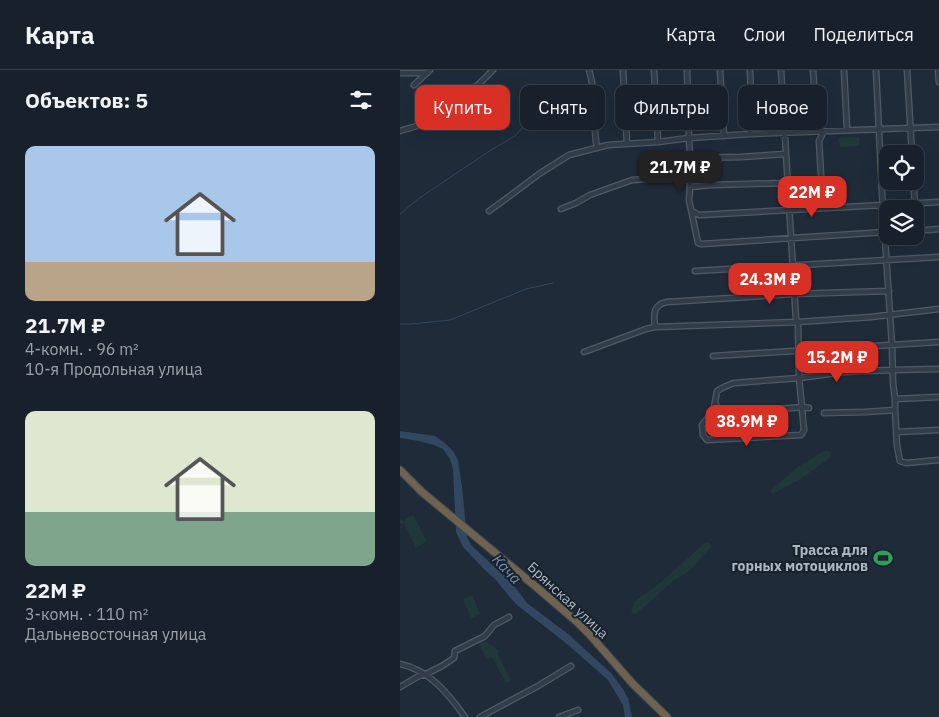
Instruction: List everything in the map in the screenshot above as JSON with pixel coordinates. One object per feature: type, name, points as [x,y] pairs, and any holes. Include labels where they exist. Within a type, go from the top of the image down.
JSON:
[{"type":"highway","name":"Брянская улица","points":[[400,470],[422,492],[576,621],[633,684],[667,717]]},
{"type":"street","points":[[400,131],[420,126],[456,98],[478,85],[493,70]]},
{"type":"street","points":[[589,70],[592,83],[596,148]]},
{"type":"street","points":[[623,70],[626,144]]},
{"type":"street","points":[[654,70],[658,142]]},
{"type":"street","points":[[687,70],[690,138],[690,158],[688,164],[689,200],[698,244],[879,232]]},
{"type":"street","points":[[720,70],[724,136]]},
{"type":"street","points":[[750,70],[750,134]]},
{"type":"street","points":[[781,70],[794,294],[796,320],[798,322],[799,378],[804,428],[801,435],[707,440],[703,435],[702,425],[713,412],[717,391],[734,383],[799,378],[844,372],[939,369]]},
{"type":"street","points":[[813,70],[817,130],[823,133],[819,142],[823,208]]},
{"type":"street","points":[[844,70],[847,130]]},
{"type":"street","points":[[876,70],[883,200]]},
{"type":"street","points":[[907,70],[911,145]]},
{"type":"street","points":[[938,70],[939,82]]},
{"type":"street","points":[[400,73],[428,71]]},
{"type":"street","points":[[414,84],[428,71]]},
{"type":"street","points":[[489,211],[538,174],[569,155],[608,145],[750,134],[939,127]]},
{"type":"street","points":[[690,158],[786,154]]},
{"type":"street","points":[[561,210],[590,195],[628,181],[688,177]]},
{"type":"street","points":[[690,187],[787,183]]},
{"type":"street","points":[[924,203],[939,202]]},
{"type":"street","points":[[692,211],[699,215],[879,205]]},
{"type":"street","points":[[924,230],[939,229]]},
{"type":"street","points":[[886,245],[892,370],[897,432],[896,446],[900,461],[906,463],[939,460]]},
{"type":"street","points":[[695,271],[939,257]]},
{"type":"street","points":[[655,327],[654,313],[662,303],[794,294],[889,291]]},
{"type":"street","points":[[584,352],[655,327],[798,322],[939,309]]},
{"type":"street","points":[[713,356],[939,342]]},
{"type":"street","points":[[895,399],[939,397]]},
{"type":"street","points":[[715,402],[718,410],[725,414],[808,408]]},
{"type":"street","points":[[824,413],[895,410]]},
{"type":"street","points":[[897,432],[939,430]]},
{"type":"street","points":[[400,687],[442,666],[454,658],[455,651],[485,636],[494,625],[510,617]]},
{"type":"street","points":[[400,664],[410,666],[426,674],[441,688],[465,717]]},
{"type":"street","points":[[480,717],[571,666]]},
{"type":"street","points":[[559,717],[578,710]]},
{"type":"green space","points":[[859,137],[859,146],[840,147],[839,138]]},
{"type":"green space","points":[[826,450],[831,452],[830,458],[799,480],[772,494],[770,491],[799,466]]},
{"type":"green space","points":[[413,515],[427,541],[416,548],[404,523],[400,524],[400,520],[402,519],[404,522],[405,519]]},
{"type":"green space","points":[[705,543],[710,543],[711,547],[688,572],[673,581],[643,608],[634,614],[631,612],[634,602],[661,582]]},
{"type":"green space","points":[[472,595],[480,614],[471,618],[463,599]]},
{"type":"green space","points":[[484,640],[499,651],[497,653],[511,681],[506,683],[492,657],[487,659],[479,644]]},
{"type":"water","name":"Кача","points":[[400,431],[435,436],[453,451],[458,460],[467,537],[471,545],[512,583],[527,603],[568,634],[611,673],[628,698],[632,717],[625,717],[623,705],[608,680],[567,644],[517,605],[496,580],[463,547],[456,532],[453,470],[450,459],[443,449],[434,445],[400,438]]},
{"type":"waterway","points":[[400,214],[418,199],[515,136],[520,130]]},
{"type":"waterway","points":[[400,324],[450,320],[526,289],[553,283]]},
{"type":"place","name":"Трасса для горных мотоциклов","points":[[883,558]]}]
